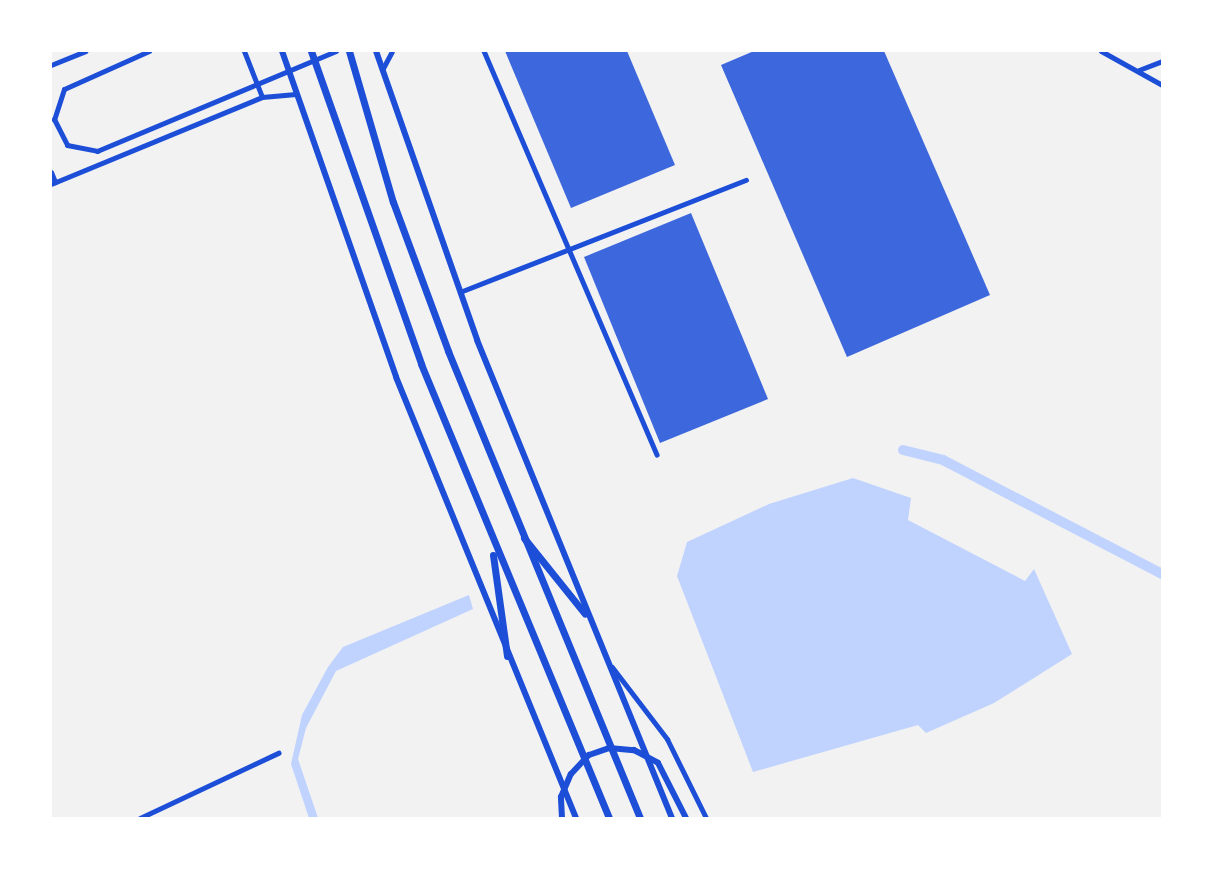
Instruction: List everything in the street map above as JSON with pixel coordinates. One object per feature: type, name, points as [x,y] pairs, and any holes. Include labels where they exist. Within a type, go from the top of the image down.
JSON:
[{"type":"highway","points":[[311,51],[363,212],[492,544],[609,818]]},
{"type":"highway","points":[[349,51],[393,202],[519,531],[640,818]]},
{"type":"highway","points":[[519,531],[585,614]]},
{"type":"highway","points":[[492,544],[507,656]]},
{"type":"main road","points":[[282,51],[396,377],[507,656],[576,818]]},
{"type":"main road","points":[[376,51],[459,292],[585,614],[672,818]]},
{"type":"main road","points":[[562,818],[561,797],[571,774],[589,755],[609,748],[634,750],[657,763],[673,786],[686,818]]},
{"type":"street","points":[[51,65],[85,51]]},
{"type":"street","points":[[149,51],[78,79],[57,98],[54,119],[66,145],[86,152],[336,51]]},
{"type":"street","points":[[244,51],[261,97]]},
{"type":"street","points":[[382,70],[392,51]]},
{"type":"street","points":[[484,51],[657,455]]},
{"type":"street","points":[[1101,51],[1162,85]]},
{"type":"street","points":[[1139,70],[1162,61]]},
{"type":"street","points":[[51,172],[53,183],[261,97],[296,94]]},
{"type":"street","points":[[459,292],[746,180]]},
{"type":"street","points":[[603,655],[667,739],[706,818]]},
{"type":"street","points":[[140,818],[278,753]]},
{"type":"water","points":[[853,478],[911,498],[908,520],[1025,581],[1034,569],[1072,654],[994,703],[926,733],[918,725],[753,772],[677,576],[687,542],[769,504]]},
{"type":"water","points":[[469,595],[473,609],[336,671],[306,728],[298,759],[318,818],[309,818],[291,764],[302,715],[328,667],[343,647]]},
{"type":"building","points":[[505,51],[627,51],[675,165],[571,208]]},
{"type":"building","points":[[754,51],[884,51],[990,295],[847,357],[721,65]]},
{"type":"building","points":[[691,213],[768,399],[660,443],[584,257]]},
{"type":"waterway","points":[[903,450],[943,460],[1162,574]]}]
